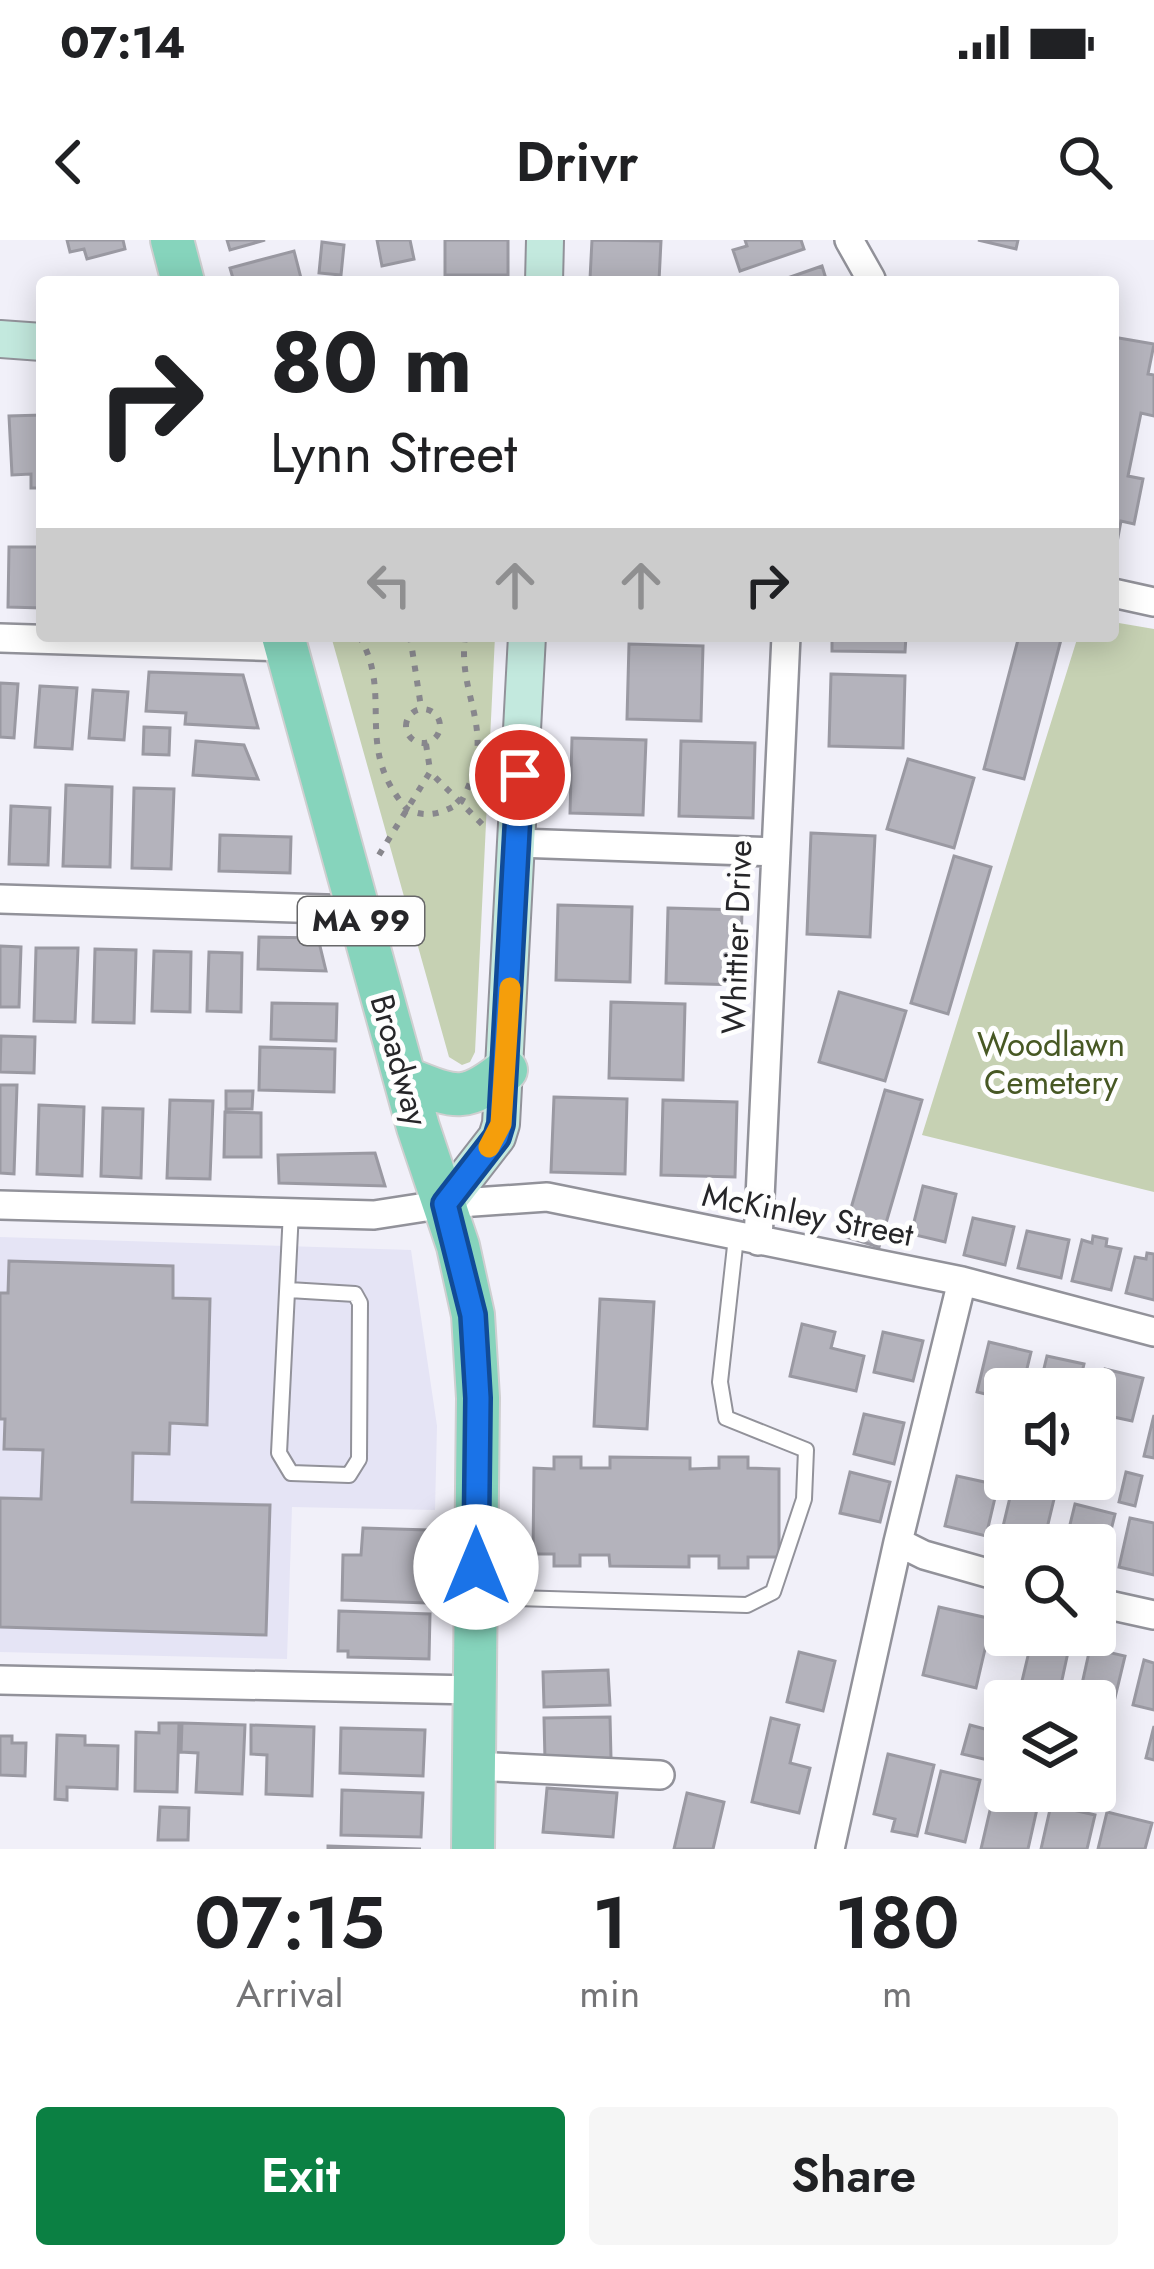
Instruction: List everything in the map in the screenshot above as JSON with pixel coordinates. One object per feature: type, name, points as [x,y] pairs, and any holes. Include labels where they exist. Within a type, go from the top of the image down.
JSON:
[{"type":"main road","points":[[172,240],[181,276]]},
{"type":"main road","points":[[544,276],[545,240]]},
{"type":"main road","points":[[0,338],[36,341]]},
{"type":"main road","name":"Broadway","points":[[284,642],[473,1315],[478,1398],[473,1849]]},
{"type":"main road","points":[[445,1204],[497,1137],[506,1070],[527,642]]},
{"type":"main road","points":[[405,1078],[455,1097],[482,1089],[506,1070]]},
{"type":"street","points":[[849,240],[869,276]]},
{"type":"street","points":[[1119,594],[1154,602]]},
{"type":"street","points":[[0,638],[36,639]]},
{"type":"street","name":"Whittier Drive","points":[[747,1239],[786,642]]},
{"type":"street","points":[[517,843],[775,852]]},
{"type":"street","points":[[0,899],[358,910]]},
{"type":"street","name":"McKinley Street","points":[[0,1204],[374,1215],[547,1197],[962,1281],[1154,1332]]},
{"type":"street","points":[[830,1849],[962,1281]]},
{"type":"street","points":[[898,1542],[925,1556],[984,1572]]},
{"type":"street","points":[[1116,1607],[1154,1615]]},
{"type":"street","points":[[0,1679],[475,1690]]},
{"type":"street","points":[[474,1766],[660,1775]]},
{"type":"lane","points":[[289,1290],[355,1294],[361,1303],[359,1459],[349,1475],[291,1473],[279,1453],[291,1211]]},
{"type":"lane","points":[[476,1597],[747,1605],[773,1592],[804,1499],[806,1450],[726,1418],[720,1382],[747,1239]]},
{"type":"path","points":[[362,642],[374,667],[375,745],[380,766],[407,809],[437,814],[461,802],[476,761],[479,734],[464,642]]},
{"type":"path","points":[[411,642],[421,707],[440,719],[439,734],[426,744]]},
{"type":"path","points":[[421,707],[408,716],[406,731],[413,740],[426,744]]},
{"type":"path","points":[[426,744],[430,772],[495,838],[517,843]]},
{"type":"path","points":[[358,910],[380,851],[430,772]]},
{"type":"shaded area","points":[[0,1237],[411,1250],[437,1426],[435,1510],[292,1507],[287,1659],[0,1652]]},
{"type":"green space","name":"Woodlawn Cemetery","points":[[1119,623],[1154,629],[1154,1192],[922,1135],[1076,642],[1119,642]]},
{"type":"green space","points":[[333,642],[495,642],[475,1052],[462,1065],[449,1057]]},
{"type":"building","points":[[67,240],[123,240],[125,249],[87,259],[84,249],[70,252]]},
{"type":"building","points":[[227,240],[265,240],[230,250]]},
{"type":"building","points":[[377,240],[410,240],[414,259],[382,266]]},
{"type":"building","points":[[445,240],[508,240],[508,275],[445,275]]},
{"type":"building","points":[[592,240],[661,241],[659,276],[590,276]]},
{"type":"building","points":[[745,240],[801,240],[804,249],[740,271],[733,250],[747,246]]},
{"type":"building","points":[[978,240],[1018,240],[1016,249]]},
{"type":"building","points":[[322,242],[344,245],[341,275],[319,273]]},
{"type":"building","points":[[294,251],[300,276],[232,276],[230,268]]},
{"type":"building","points":[[822,266],[825,276],[793,276]]},
{"type":"building","points":[[1119,338],[1154,344],[1148,374],[1154,375],[1154,416],[1141,413],[1128,476],[1143,479],[1134,524],[1121,521],[1119,532]]},
{"type":"building","points":[[36,415],[36,488],[31,488],[31,474],[12,475],[9,416]]},
{"type":"building","points":[[9,547],[36,547],[36,608],[8,607]]},
{"type":"building","points":[[832,642],[906,642],[905,652],[832,651]]},
{"type":"building","points":[[1017,642],[1060,642],[1024,779],[984,769]]},
{"type":"building","points":[[629,644],[703,646],[701,721],[627,719]]},
{"type":"building","points":[[149,672],[243,675],[258,728],[185,724],[186,713],[146,711]]},
{"type":"building","points":[[831,674],[905,676],[903,748],[829,746]]},
{"type":"building","points":[[0,683],[18,684],[14,738],[0,737]]},
{"type":"building","points":[[40,686],[77,688],[72,749],[35,747]]},
{"type":"building","points":[[93,690],[128,692],[124,740],[89,738]]},
{"type":"building","points":[[144,727],[170,728],[169,755],[143,754]]},
{"type":"building","points":[[572,738],[646,740],[643,815],[570,813]]},
{"type":"building","points":[[196,741],[244,745],[258,779],[193,775]]},
{"type":"building","points":[[681,741],[755,743],[753,818],[679,816]]},
{"type":"building","points":[[908,759],[974,778],[954,848],[887,829]]},
{"type":"building","points":[[66,785],[112,787],[110,867],[63,866]]},
{"type":"building","points":[[134,788],[174,789],[171,869],[132,868]]},
{"type":"building","points":[[11,806],[50,808],[48,865],[9,864]]},
{"type":"building","points":[[811,833],[875,836],[870,937],[807,934]]},
{"type":"building","points":[[220,835],[291,837],[290,873],[219,871]]},
{"type":"building","points":[[954,856],[991,867],[948,1014],[911,1003]]},
{"type":"building","points":[[558,905],[632,907],[630,982],[556,980]]},
{"type":"building","points":[[668,908],[742,910],[740,985],[666,983]]},
{"type":"building","points":[[259,937],[318,938],[326,971],[258,969]]},
{"type":"building","points":[[0,946],[21,947],[19,1007],[0,1007]]},
{"type":"building","points":[[36,948],[78,948],[75,1022],[34,1021]]},
{"type":"building","points":[[95,949],[136,950],[134,1023],[93,1022]]},
{"type":"building","points":[[154,951],[191,952],[190,1012],[152,1011]]},
{"type":"building","points":[[209,952],[242,953],[241,1012],[207,1011]]},
{"type":"building","points":[[839,992],[906,1011],[885,1081],[819,1062]]},
{"type":"building","points":[[611,1002],[685,1004],[683,1080],[609,1078]]},
{"type":"building","points":[[272,1003],[337,1004],[336,1041],[271,1039]]},
{"type":"building","points":[[1,1036],[35,1037],[34,1073],[0,1072]]},
{"type":"building","points":[[260,1047],[335,1049],[334,1092],[259,1090]]},
{"type":"building","points":[[0,1085],[17,1085],[14,1174],[0,1173]]},
{"type":"building","points":[[885,1090],[922,1100],[879,1247],[843,1236]]},
{"type":"building","points":[[226,1091],[253,1091],[252,1109],[226,1109]]},
{"type":"building","points":[[554,1097],[627,1099],[625,1174],[551,1172]]},
{"type":"building","points":[[170,1100],[213,1101],[210,1179],[167,1178]]},
{"type":"building","points":[[663,1100],[737,1102],[735,1177],[661,1175]]},
{"type":"building","points":[[39,1105],[84,1107],[82,1176],[37,1174]]},
{"type":"building","points":[[103,1108],[143,1109],[141,1178],[101,1176]]},
{"type":"building","points":[[225,1112],[261,1113],[261,1157],[224,1157]]},
{"type":"building","points":[[375,1153],[385,1186],[279,1183],[278,1155]]},
{"type":"building","points":[[923,1186],[956,1194],[945,1242],[911,1234]]},
{"type":"building","points":[[973,1218],[1014,1227],[1005,1265],[964,1255]]},
{"type":"building","points":[[1027,1231],[1069,1240],[1061,1278],[1018,1268]]},
{"type":"building","points":[[1093,1236],[1121,1249],[1111,1290],[1072,1281],[1082,1240],[1092,1243]]},
{"type":"building","points":[[1147,1253],[1154,1254],[1154,1300],[1126,1293],[1135,1257],[1146,1259]]},
{"type":"building","points":[[9,1261],[173,1266],[173,1298],[210,1299],[207,1425],[170,1423],[169,1454],[133,1453],[132,1502],[270,1505],[266,1635],[0,1627],[0,1498],[41,1499],[43,1450],[4,1449],[0,1293],[8,1293]]},
{"type":"building","points":[[600,1299],[654,1302],[647,1429],[594,1426]]},
{"type":"building","points":[[802,1324],[835,1332],[831,1348],[864,1356],[856,1391],[790,1376]]},
{"type":"building","points":[[883,1332],[923,1341],[913,1381],[874,1372]]},
{"type":"building","points":[[989,1342],[1031,1352],[1027,1368],[984,1368],[984,1394],[977,1392]]},
{"type":"building","points":[[1047,1356],[1084,1364],[1083,1368],[1044,1368]]},
{"type":"building","points":[[1116,1372],[1143,1378],[1132,1421],[1116,1418]]},
{"type":"building","points":[[864,1414],[904,1423],[894,1464],[854,1454]]},
{"type":"building","points":[[1154,1415],[1154,1458],[1144,1456]]},
{"type":"building","points":[[554,1457],[581,1457],[581,1468],[610,1468],[610,1457],[690,1458],[690,1469],[719,1468],[719,1457],[748,1457],[748,1468],[779,1469],[779,1557],[748,1557],[748,1568],[719,1568],[719,1556],[689,1556],[689,1567],[610,1566],[609,1555],[580,1555],[580,1566],[554,1566],[554,1554],[533,1554],[534,1468],[554,1469]]},
{"type":"building","points":[[850,1472],[890,1482],[880,1522],[840,1513]]},
{"type":"building","points":[[1126,1472],[1142,1476],[1135,1506],[1119,1502]]},
{"type":"building","points":[[957,1476],[984,1482],[984,1500],[994,1500],[984,1536],[945,1526]]},
{"type":"building","points":[[1009,1500],[1054,1500],[1048,1524],[1004,1524]]},
{"type":"building","points":[[1075,1504],[1115,1514],[1113,1524],[1070,1524]]},
{"type":"building","points":[[1130,1518],[1154,1523],[1154,1575],[1119,1567]]},
{"type":"building","points":[[363,1528],[428,1530],[426,1603],[342,1600],[343,1555],[361,1555]]},
{"type":"building","points":[[939,1607],[984,1617],[984,1654],[976,1688],[923,1675]]},
{"type":"building","points":[[339,1611],[430,1614],[429,1659],[348,1657],[348,1651],[338,1651]]},
{"type":"building","points":[[799,1652],[835,1661],[823,1711],[787,1702]]},
{"type":"building","points":[[1028,1656],[1067,1656],[1062,1680],[1022,1680]]},
{"type":"building","points":[[1088,1656],[1125,1656],[1116,1694],[1116,1680],[1083,1680]]},
{"type":"building","points":[[1144,1660],[1154,1663],[1154,1710],[1133,1705]]},
{"type":"building","points":[[608,1670],[610,1705],[544,1707],[543,1672]]},
{"type":"building","points":[[610,1717],[611,1758],[545,1760],[544,1718]]},
{"type":"building","points":[[771,1718],[799,1725],[790,1763],[810,1768],[799,1813],[752,1802]]},
{"type":"building","points":[[159,1723],[179,1723],[177,1792],[135,1791],[136,1732],[159,1733]]},
{"type":"building","points":[[182,1723],[245,1725],[242,1794],[196,1792],[198,1753],[181,1752]]},
{"type":"building","points":[[251,1725],[314,1727],[312,1796],[266,1794],[267,1755],[251,1754]]},
{"type":"building","points":[[970,1725],[984,1729],[984,1759],[962,1754]]},
{"type":"building","points":[[1154,1726],[1154,1760],[1146,1758]]},
{"type":"building","points":[[341,1728],[425,1730],[423,1776],[340,1773]]},
{"type":"building","points":[[57,1735],[85,1736],[85,1745],[118,1746],[117,1789],[67,1787],[67,1800],[55,1799]]},
{"type":"building","points":[[0,1736],[12,1736],[12,1743],[26,1743],[25,1776],[0,1775]]},
{"type":"building","points":[[888,1754],[934,1765],[917,1836],[892,1831],[895,1819],[874,1814]]},
{"type":"building","points":[[941,1771],[980,1780],[965,1842],[926,1833]]},
{"type":"building","points":[[547,1788],[617,1793],[613,1837],[543,1832]]},
{"type":"building","points":[[342,1790],[423,1793],[421,1837],[341,1835]]},
{"type":"building","points":[[687,1793],[724,1802],[713,1849],[674,1849]]},
{"type":"building","points":[[160,1807],[189,1808],[188,1840],[158,1840]]},
{"type":"building","points":[[990,1812],[1036,1812],[1028,1849],[981,1849]]},
{"type":"building","points":[[1049,1812],[1095,1815],[1087,1849],[1041,1849]]},
{"type":"building","points":[[1107,1812],[1152,1823],[1145,1849],[1098,1849]]},
{"type":"building","points":[[328,1846],[421,1849],[328,1849]]},
{"type":"slow traffic","points":[[489,1147],[501,1124],[510,988]]},
{"type":"route","points":[[476,1567],[478,1398],[473,1315],[445,1204],[497,1137],[501,1124],[520,775]]}]
